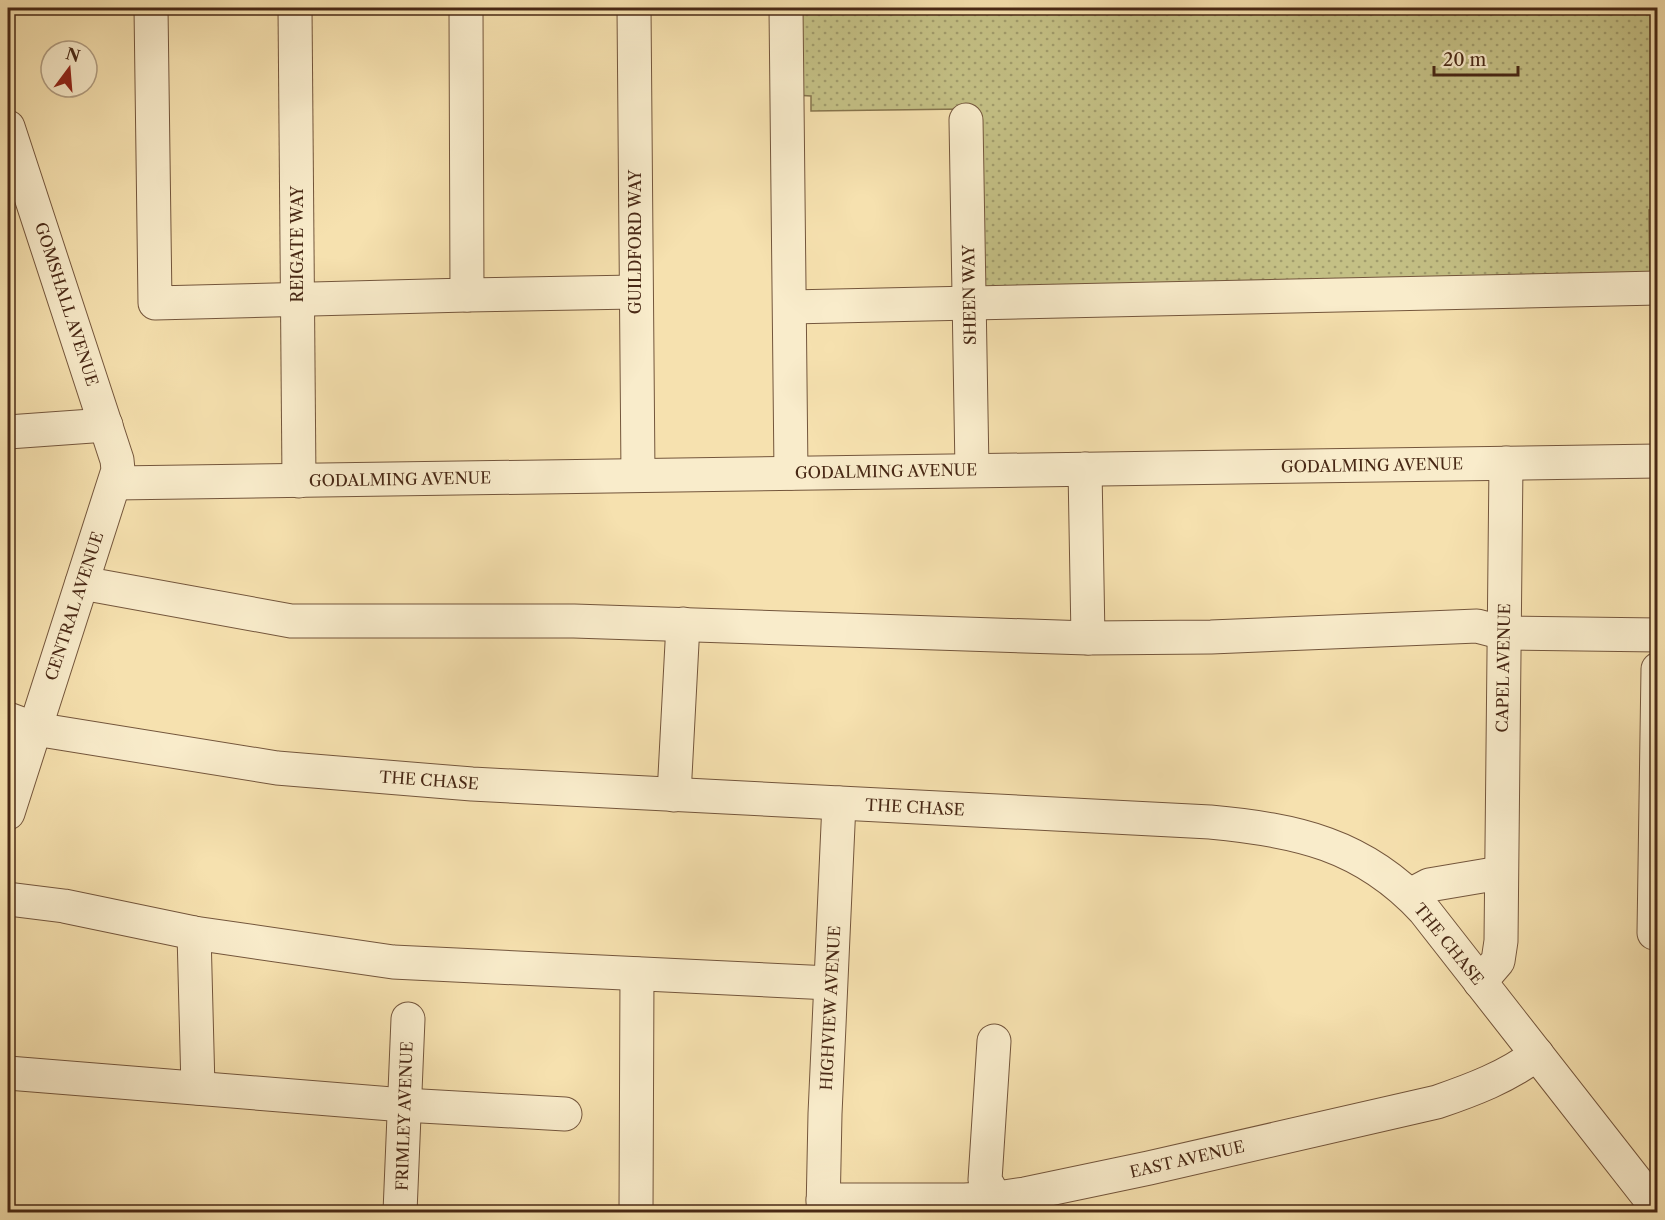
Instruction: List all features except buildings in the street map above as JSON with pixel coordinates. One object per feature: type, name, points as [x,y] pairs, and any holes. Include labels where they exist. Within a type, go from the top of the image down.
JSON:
[{"type":"street","points":[[151,8],[155,303],[635,292]]},
{"type":"street","name":"REIGATE WAY","points":[[295,8],[299,481]]},
{"type":"street","points":[[466,8],[467,295]]},
{"type":"street","name":"GUILDFORD WAY","points":[[634,8],[635,292],[639,476]]},
{"type":"street","points":[[786,8],[791,473]]},
{"type":"street","name":"SHEEN WAY","points":[[966,120],[972,470]]},
{"type":"street","name":"GOMSHALL AVENUE","points":[[8,127],[117,460],[118,470],[115,483]]},
{"type":"street","points":[[790,307],[1658,288]]},
{"type":"street","points":[[8,432],[106,425]]},
{"type":"street","name":"GODALMING AVENUE","points":[[115,483],[1658,461]]},
{"type":"street","name":"CAPEL AVENUE","points":[[1480,982],[1493,967],[1500,954],[1506,463]]},
{"type":"street","points":[[1085,469],[1088,638]]},
{"type":"street","name":"CENTRAL AVENUE","points":[[8,813],[21,724],[82,583],[115,483]]},
{"type":"street","points":[[82,583],[291,621],[574,621],[1088,638],[1212,637],[1477,626],[1503,633],[1658,635]]},
{"type":"street","points":[[674,795],[683,624]]},
{"type":"street","points":[[1654,933],[1658,669]]},
{"type":"street","name":"THE CHASE","points":[[21,724],[276,768],[472,784],[1210,822],[1274,829],[1327,843],[1370,865],[1410,895],[1537,1054],[1649,1204]]},
{"type":"street","name":"HIGHVIEW AVENUE","points":[[823,1206],[830,983],[839,803]]},
{"type":"street","points":[[1410,895],[1428,885],[1500,873]]},
{"type":"street","points":[[8,899],[64,906],[194,933],[393,962],[830,983]]},
{"type":"street","points":[[194,933],[198,1088]]},
{"type":"street","points":[[636,1212],[637,974]]},
{"type":"street","name":"FRIMLEY AVENUE","points":[[400,1212],[408,1019]]},
{"type":"street","points":[[994,1041],[985,1179],[1000,1205]]},
{"type":"street","name":"EAST AVENUE","points":[[823,1206],[1000,1205],[1149,1168],[1437,1102],[1482,1086],[1521,1066],[1537,1054]]},
{"type":"street","points":[[8,1072],[404,1105],[565,1114]]},
{"type":"shaded area","points":[[795,8],[1657,8],[1658,209],[1649,210],[1650,284],[969,303],[964,109],[811,111],[811,96],[795,95]]}]
